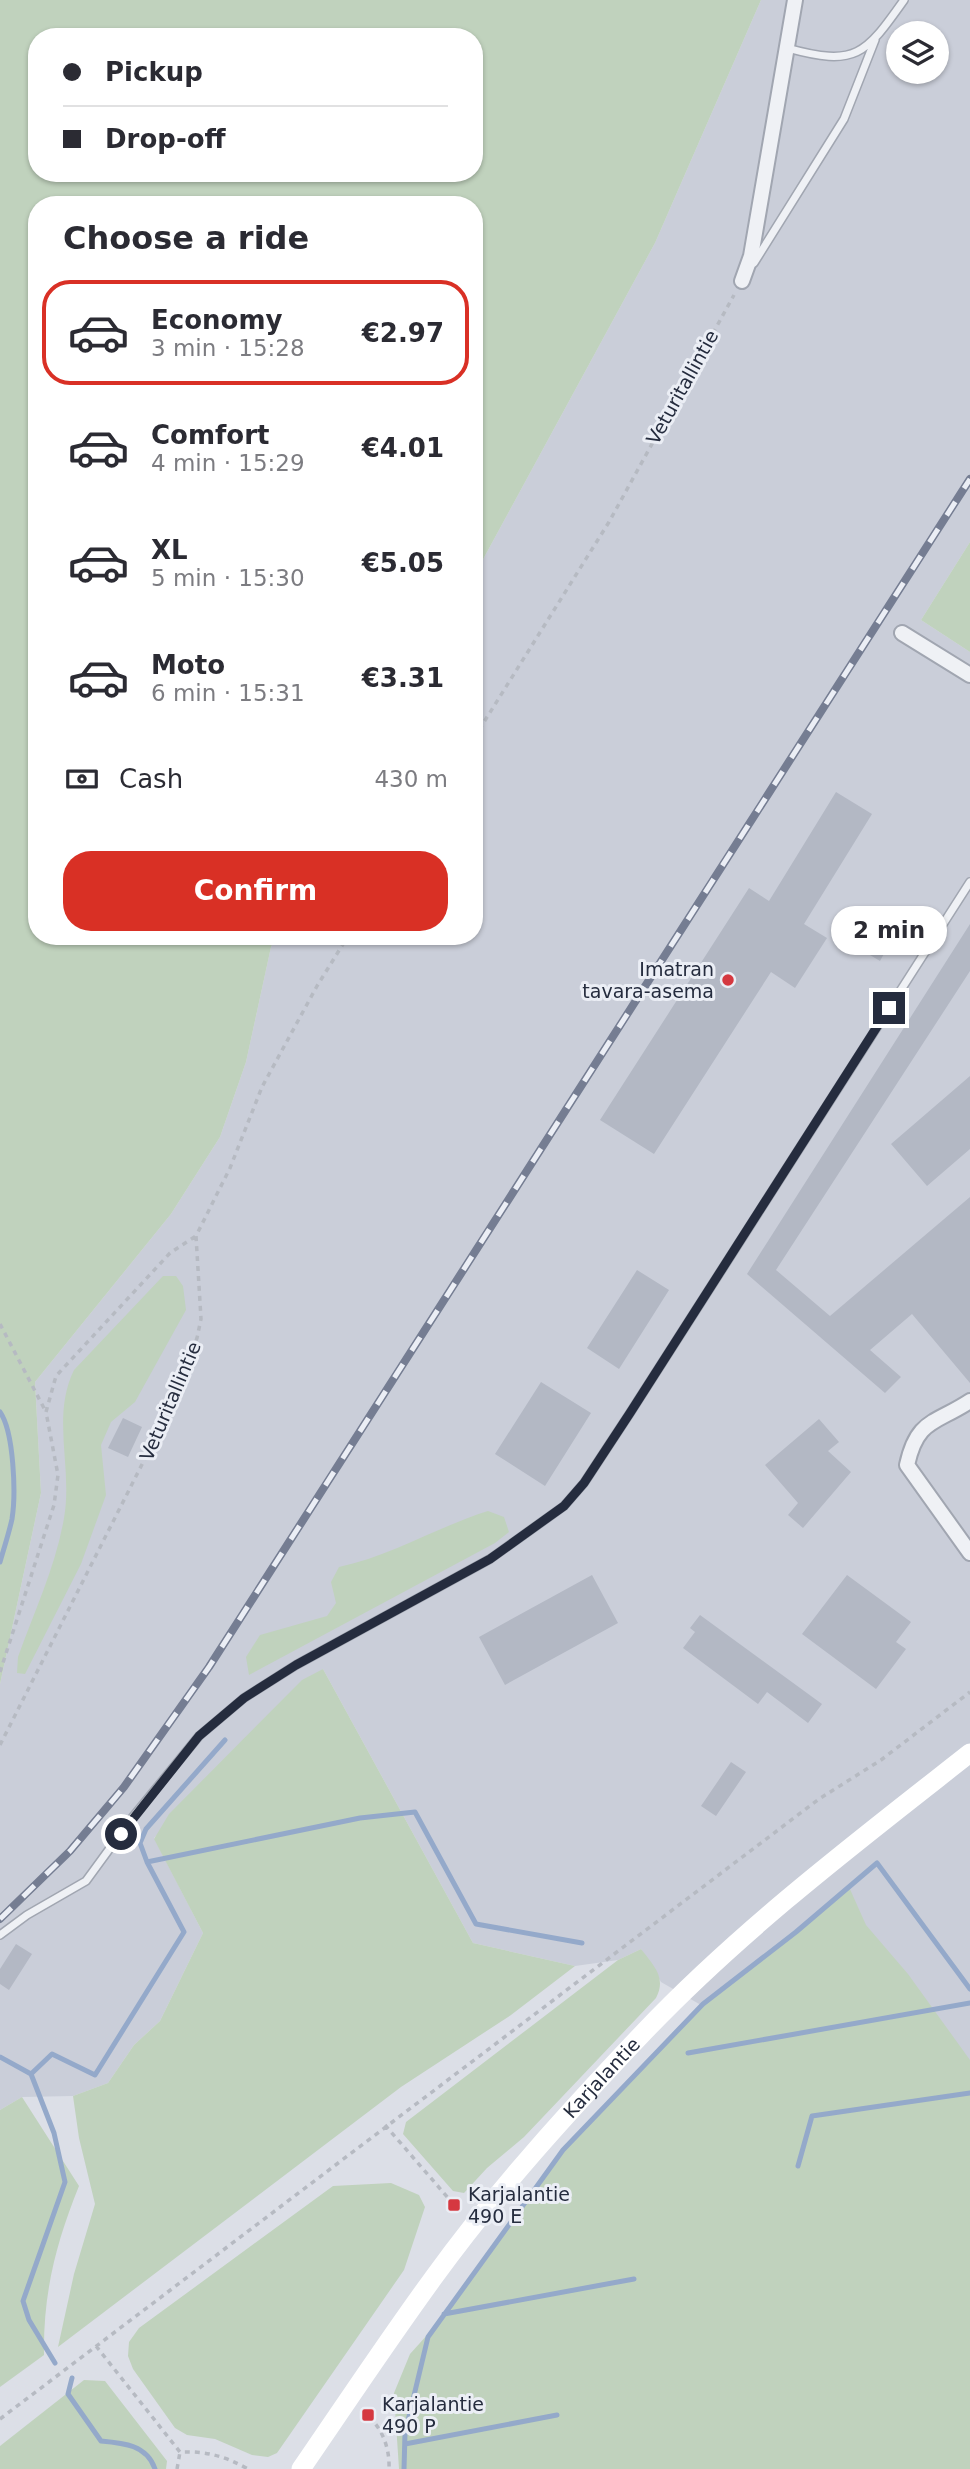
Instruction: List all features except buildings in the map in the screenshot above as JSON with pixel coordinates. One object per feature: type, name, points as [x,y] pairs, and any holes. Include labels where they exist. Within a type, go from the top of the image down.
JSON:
[{"type":"main road","name":"Karjalantie","points":[[301,2469],[474,2225],[557,2126],[646,2030],[701,1978],[863,1836],[970,1754]]},
{"type":"street","points":[[742,281],[751,256],[795,0]]},
{"type":"street","points":[[902,634],[970,675]]},
{"type":"street","points":[[970,1401],[935,1418],[913,1440],[907,1465],[970,1553]]},
{"type":"lane","points":[[742,281],[844,119],[875,40],[904,0]]},
{"type":"lane","points":[[787,48],[824,58],[854,54],[875,40]]},
{"type":"lane","points":[[0,1935],[27,1914],[86,1881],[101,1865],[132,1818],[199,1736],[244,1698],[296,1665],[490,1559],[564,1506],[584,1483],[630,1413],[970,882]]},
{"type":"path","name":"Veturitallintie","points":[[483,724],[609,522],[742,281]]},
{"type":"path","points":[[46,1412],[57,1376],[71,1359],[170,1254],[196,1236],[230,1168],[262,1087],[342,945]]},
{"type":"path","name":"Veturitallintie","points":[[0,1745],[168,1413],[197,1338],[202,1301],[196,1236]]},
{"type":"path","points":[[0,1324],[46,1412],[58,1475],[54,1505],[0,1672]]},
{"type":"path","points":[[0,2418],[819,1799],[881,1760],[970,1692]]},
{"type":"path","points":[[385,2125],[474,2225]]},
{"type":"path","points":[[96,2346],[180,2452],[177,2469]]},
{"type":"path","points":[[347,2401],[375,2424],[385,2440],[389,2469]]},
{"type":"path","points":[[180,2452],[204,2451],[223,2456],[248,2469]]},
{"type":"shaded area","points":[[761,0],[970,0],[970,542],[921,620],[970,652],[970,2145],[720,2016],[661,1982],[641,1949],[618,1960],[575,1966],[473,1943],[323,1669],[154,1838],[203,1933],[160,2021],[134,2045],[108,2083],[73,2096],[22,2097],[0,2110],[0,1684],[41,1493],[35,1382],[171,1214],[220,1137],[246,1062],[272,945],[483,945],[483,559],[655,243]]},
{"type":"green space","points":[[0,0],[761,0],[655,243],[483,559],[483,196],[28,196],[28,945],[272,945],[246,1062],[220,1137],[171,1214],[35,1382],[41,1493],[0,1684]]},
{"type":"green space","points":[[970,542],[970,652],[921,620]]},
{"type":"green space","points":[[163,1276],[176,1276],[183,1286],[186,1310],[135,1402],[111,1422],[101,1445],[106,1495],[81,1564],[25,1674],[17,1673],[18,1657],[50,1571],[64,1518],[66,1480],[63,1424],[67,1388],[74,1370]]},
{"type":"green space","points":[[488,1511],[504,1517],[509,1532],[495,1543],[249,1675],[246,1657],[260,1635],[327,1616],[336,1603],[331,1582],[339,1567],[396,1549]]},
{"type":"green space","points":[[323,1669],[473,1943],[575,1966],[511,2015],[401,2087],[58,2347],[74,2274],[95,2204],[79,2138],[73,2096],[108,2083],[134,2045],[160,2021],[203,1933],[154,1839],[169,1814],[302,1680]]},
{"type":"green space","points":[[849,1887],[866,1925],[908,1974],[970,2060],[970,2469],[399,2469],[394,2393],[410,2354],[437,2324],[563,2150],[703,2004]]},
{"type":"green space","points":[[641,1949],[659,1977],[656,1998],[524,2137],[487,2168],[464,2193],[453,2191],[403,2134],[406,2122],[618,1960]]},
{"type":"green space","points":[[22,2097],[79,2186],[52,2269],[46,2310],[44,2355],[0,2387],[0,2110]]},
{"type":"green space","points":[[391,2183],[419,2195],[425,2207],[404,2270],[277,2453],[268,2457],[252,2455],[215,2439],[187,2435],[175,2428],[133,2369],[128,2356],[129,2342],[139,2328],[333,2186]]},
{"type":"green space","points":[[84,2380],[105,2381],[167,2461],[166,2469],[0,2469],[0,2446]]},
{"type":"waterway","points":[[0,1412],[5,1421],[11,1448],[14,1495],[12,1519],[0,1562]]},
{"type":"waterway","points":[[31,2074],[52,2054],[95,2075],[184,1932],[147,1862],[140,1843],[146,1829],[225,1740]]},
{"type":"waterway","points":[[147,1862],[360,1818],[415,1812],[476,1924],[582,1943]]},
{"type":"waterway","points":[[404,2469],[405,2433],[428,2337],[563,2150],[703,2004],[796,1932],[877,1863],[970,1989]]},
{"type":"waterway","points":[[688,2053],[970,2003]]},
{"type":"waterway","points":[[0,2057],[31,2074],[54,2133],[65,2182],[23,2301],[29,2320],[55,2363]]},
{"type":"waterway","points":[[798,2166],[812,2116],[970,2093]]},
{"type":"waterway","points":[[444,2314],[634,2279]]},
{"type":"waterway","points":[[72,2378],[68,2394],[101,2441],[126,2444],[140,2450],[155,2469]]},
{"type":"waterway","points":[[405,2444],[557,2415]]},
{"type":"railway","points":[[0,1919],[70,1851],[124,1787],[209,1667],[970,479]]},
{"type":"place","name":"Imatran tavara-asema","points":[[728,980]]},
{"type":"place","name":"Karjalantie 490 E","points":[[454,2205]]},
{"type":"place","name":"Karjalantie 490 P","points":[[368,2415]]},
{"type":"route","points":[[121,1834],[199,1736],[244,1698],[296,1665],[490,1559],[564,1506],[584,1483],[630,1413],[889,1008]]}]
